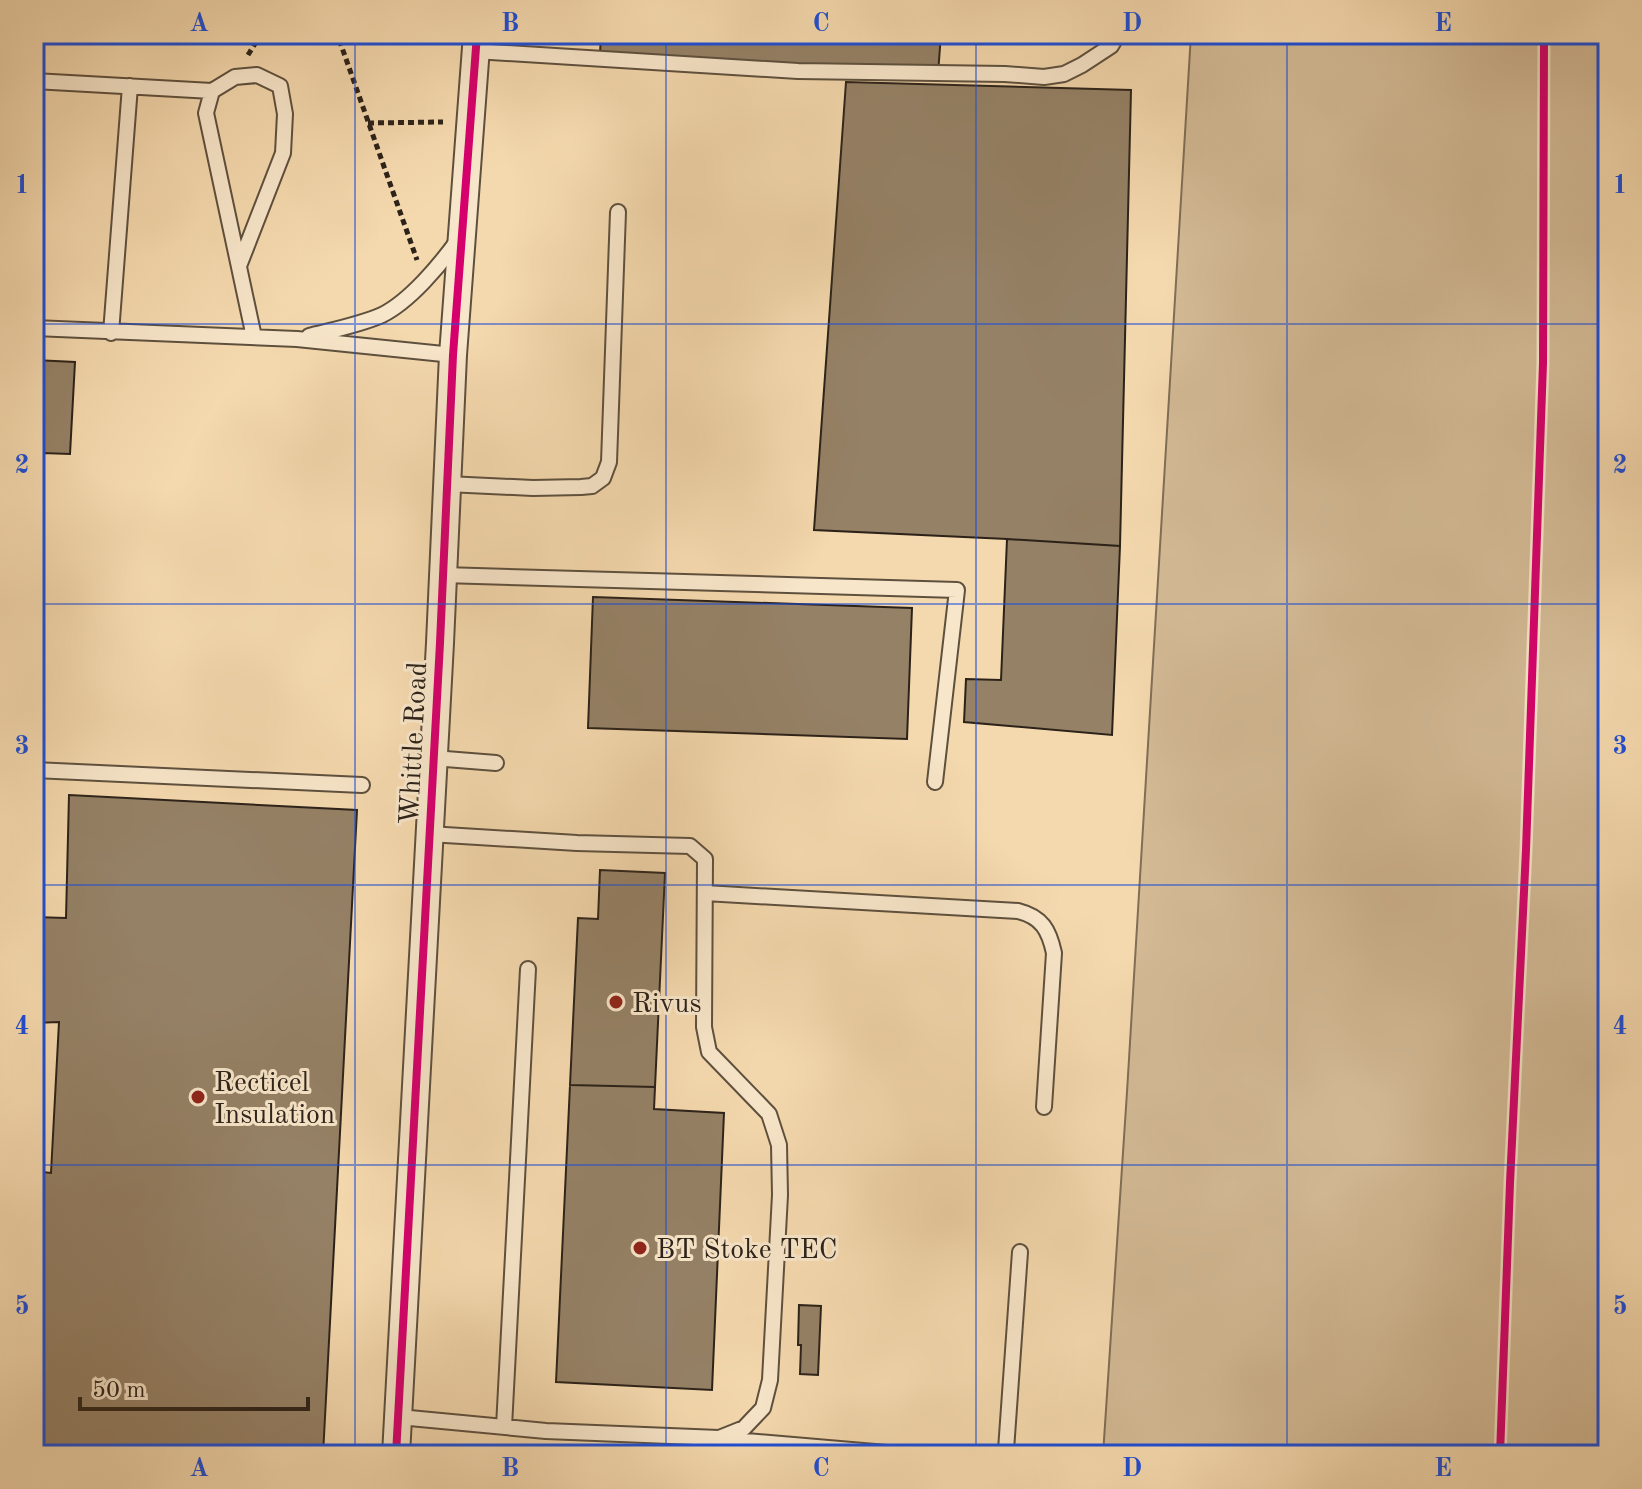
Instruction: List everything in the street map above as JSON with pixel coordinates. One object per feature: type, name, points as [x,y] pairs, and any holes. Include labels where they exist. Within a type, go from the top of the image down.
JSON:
[{"type":"street","name":"Whittle Road","points":[[396,1455],[453,355],[476,42]]},
{"type":"lane","points":[[476,42],[798,71],[1044,77],[1064,74],[1082,65],[1111,46],[1118,34]]},
{"type":"lane","points":[[34,81],[212,91],[235,77],[257,75],[280,86],[285,114],[283,153],[239,266]]},
{"type":"lane","points":[[111,333],[130,86]]},
{"type":"lane","points":[[212,91],[206,113],[254,337]]},
{"type":"lane","points":[[447,484],[581,487],[592,486],[603,478],[609,462],[618,212]]},
{"type":"lane","points":[[297,339],[384,314],[407,297],[443,261],[462,236]]},
{"type":"lane","points":[[34,328],[297,339],[453,355]]},
{"type":"lane","points":[[443,575],[957,590],[935,782]]},
{"type":"lane","points":[[433,758],[496,763]]},
{"type":"lane","points":[[34,770],[362,785]]},
{"type":"lane","points":[[429,834],[690,846],[705,859],[704,1027],[709,1052],[769,1114],[779,1145],[780,1195],[770,1380],[763,1408],[744,1428],[719,1438]]},
{"type":"lane","points":[[705,893],[1018,911],[1034,915],[1050,935],[1054,953],[1044,1107]]},
{"type":"lane","points":[[504,1427],[528,969]]},
{"type":"lane","points":[[994,1455],[1006,1450],[1020,1252]]},
{"type":"lane","points":[[399,1417],[560,1431],[719,1438],[910,1455]]},
{"type":"path","points":[[331,34],[340,42],[424,280]]},
{"type":"path","points":[[368,123],[470,122]]},
{"type":"shaded area","points":[[1191,34],[1608,34],[1608,1455],[1103,1455]]},
{"type":"building","points":[[601,34],[941,34],[938,74],[600,54]]},
{"type":"building","points":[[846,82],[1131,90],[1120,546],[814,530]]},
{"type":"building","points":[[34,360],[75,362],[70,454],[42,453],[34,621]]},
{"type":"building","points":[[1007,539],[1120,546],[1112,735],[964,722],[966,679],[1001,680]]},
{"type":"building","points":[[593,597],[912,608],[907,739],[588,728]]},
{"type":"building","name":"Recticel Insulation","points":[[69,795],[357,810],[323,1455],[36,1455],[41,1357],[34,1357],[34,1171],[51,1173],[59,1022],[34,1023],[34,917],[66,918]]},
{"type":"building","name":"Rivus","points":[[600,870],[665,873],[655,1087],[570,1085],[578,918],[598,919]]},
{"type":"building","name":"BT Stoke TEC","points":[[570,1085],[655,1087],[654,1109],[724,1113],[712,1390],[556,1382]]},
{"type":"building","points":[[799,1305],[821,1306],[818,1375],[800,1374]]},
{"type":"cycle path","points":[[396,1455],[453,355],[477,34]]},
{"type":"cycle path","points":[[1500,1455],[1543,363],[1544,34]]},
{"type":"place","name":"Rivus","points":[[616,1002]]},
{"type":"place","name":"Recticel Insulation","points":[[198,1097]]},
{"type":"place","name":"BT Stoke TEC","points":[[640,1248]]}]
